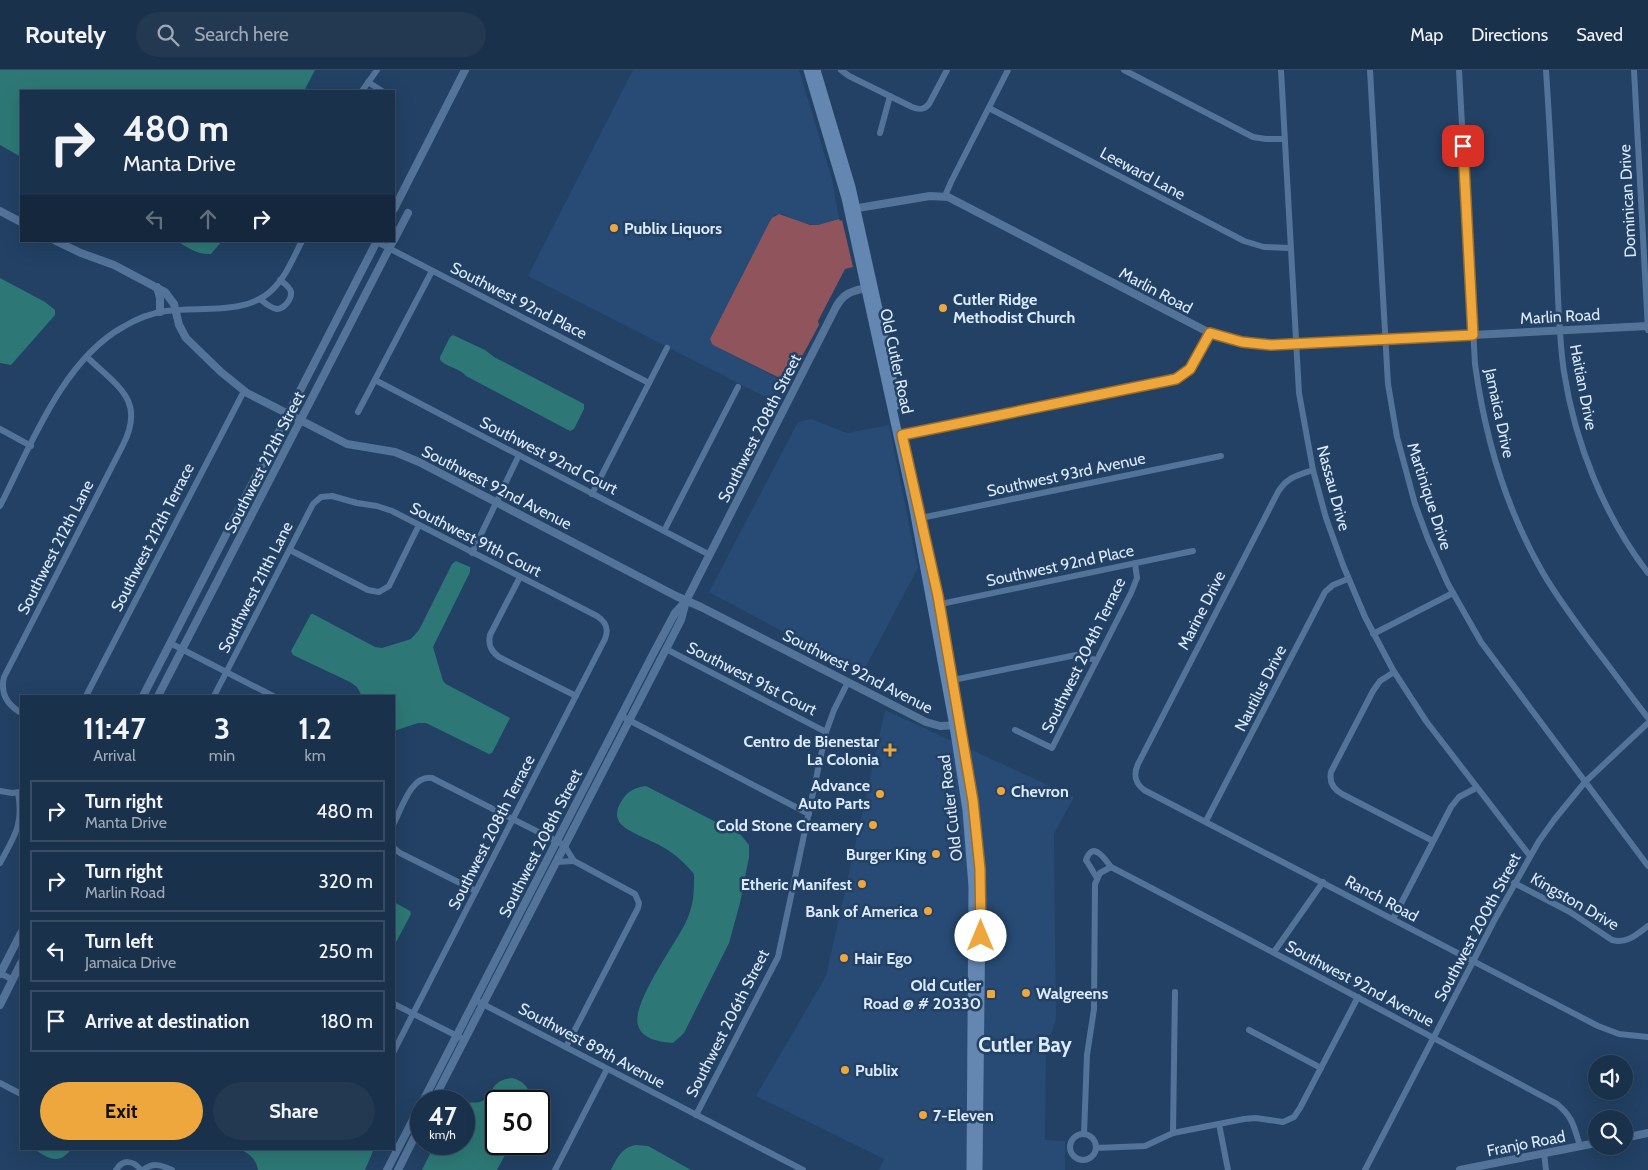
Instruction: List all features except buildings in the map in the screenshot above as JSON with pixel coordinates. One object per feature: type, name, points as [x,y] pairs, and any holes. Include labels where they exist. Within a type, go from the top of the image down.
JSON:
[{"type":"main road","name":"Old Cutler Road","points":[[808,70],[852,209]]},
{"type":"main road","name":"Old Cutler Road","points":[[816,70],[846,171],[852,209],[953,680],[957,726]]},
{"type":"main road","name":"Old Cutler Road","points":[[936,605],[957,726],[973,801],[981,953],[976,1030]]},
{"type":"main road","name":"Old Cutler Road","points":[[976,869],[973,941],[978,1170]]},
{"type":"main road","points":[[973,941],[981,953]]},
{"type":"main road","name":"Old Cutler Road","points":[[971,1170],[976,1079]]},
{"type":"street","points":[[363,90],[377,70]]},
{"type":"street","points":[[395,207],[465,70]]},
{"type":"street","points":[[841,70],[914,108],[924,108],[930,103],[947,70]]},
{"type":"street","points":[[852,209],[930,196],[945,196],[1008,70]]},
{"type":"street","points":[[1124,70],[1253,137],[1284,139]]},
{"type":"street","name":"Nassau Drive","points":[[1281,70],[1299,393],[1313,470],[1330,532],[1348,579],[1373,634],[1394,672],[1426,721],[1530,856]]},
{"type":"street","name":"Martinique Drive","points":[[1370,70],[1384,339],[1389,399],[1402,460],[1423,528],[1452,593],[1488,654],[1648,866]]},
{"type":"street","name":"Jamaica Drive","points":[[1459,70],[1473,335],[1479,394],[1487,433],[1500,477],[1522,531],[1544,575],[1575,623],[1648,718]]},
{"type":"street","name":"Haitian Drive","points":[[1546,70],[1560,330],[1566,380],[1582,448],[1608,508],[1648,573]]},
{"type":"street","name":"Dominican Drive","points":[[1634,70],[1648,330]]},
{"type":"street","points":[[368,82],[380,90]]},
{"type":"street","points":[[880,133],[890,96]]},
{"type":"street","name":"Leeward Lane","points":[[988,108],[1244,241],[1264,247],[1290,248]]},
{"type":"street","name":"Marlin Road","points":[[945,196],[1210,333],[1222,338],[1251,344],[1295,344],[1648,326]]},
{"type":"street","points":[[0,210],[20,221]]},
{"type":"street","name":"Southwest 212th Street","points":[[395,237],[408,213]]},
{"type":"street","name":"Southwest 92nd Avenue","points":[[58,242],[80,253],[114,265],[157,287],[169,297],[186,338],[244,391],[288,415],[347,444],[405,455],[686,601],[926,722],[936,725],[957,726]]},
{"type":"street","points":[[0,506],[64,385],[87,357],[102,343],[123,327],[160,312],[236,307],[260,299],[280,280],[301,242]]},
{"type":"street","name":"Southwest 212th Street","points":[[144,695],[377,242]]},
{"type":"street","name":"Southwest 92nd Place","points":[[377,242],[392,243],[432,270],[649,383]]},
{"type":"street","name":"Southwest 212th Street","points":[[159,695],[392,243]]},
{"type":"street","points":[[358,412],[432,270]]},
{"type":"street","points":[[260,299],[277,309],[282,308],[291,296],[291,292],[280,280]]},
{"type":"street","points":[[157,287],[160,298],[160,312]]},
{"type":"street","name":"Southwest 208th Street","points":[[439,1090],[681,620],[686,601],[839,302],[846,294],[869,287]]},
{"type":"street","points":[[900,435],[1176,379],[1190,369],[1210,333]]},
{"type":"street","points":[[592,494],[667,348]]},
{"type":"street","name":"Southwest 212th Lane","points":[[20,712],[10,704],[3,693],[2,682],[127,438],[133,414],[124,394],[87,357]]},
{"type":"street","name":"Southwest 92nd Court","points":[[374,380],[710,555]]},
{"type":"street","points":[[664,531],[738,387]]},
{"type":"street","name":"Southwest 212th Terrace","points":[[87,695],[244,391]]},
{"type":"street","points":[[0,429],[31,446]]},
{"type":"street","points":[[472,552],[519,455]]},
{"type":"street","name":"Southwest 93rd Avenue","points":[[918,518],[1221,456]]},
{"type":"street","name":"Marine Drive","points":[[1136,781],[1135,772],[1138,764],[1278,492],[1290,478],[1313,470]]},
{"type":"street","name":"Southwest 91th Court","points":[[325,496],[377,506],[419,525],[597,616],[606,625]]},
{"type":"street","name":"Southwest 211th Lane","points":[[215,695],[314,504],[325,496]]},
{"type":"street","points":[[290,550],[368,590],[379,592],[388,586],[419,525]]},
{"type":"street","name":"Southwest 92nd Place","points":[[936,605],[1193,551]]},
{"type":"street","name":"Southwest 204th Terrace","points":[[1015,730],[1052,748],[1135,584],[1137,578],[1135,563]]},
{"type":"street","points":[[520,577],[492,632],[489,643],[491,649],[499,657],[576,696]]},
{"type":"street","name":"Nautilus Drive","points":[[1206,822],[1325,592],[1333,585],[1348,579]]},
{"type":"street","points":[[1373,634],[1452,593]]},
{"type":"street","name":"Southwest 208th Street","points":[[429,1090],[675,612],[686,601]]},
{"type":"street","name":"Southwest 208th Terrace","points":[[395,1049],[605,639],[606,625]]},
{"type":"street","points":[[170,643],[271,695]]},
{"type":"street","name":"Southwest 91st Court","points":[[666,649],[826,732]]},
{"type":"street","points":[[953,680],[1076,654],[1096,660]]},
{"type":"street","points":[[1394,672],[1380,681],[1372,691],[1331,772],[1331,782],[1335,790],[1433,841]]},
{"type":"street","name":"Southwest 206th Street","points":[[696,1115],[776,961],[826,732],[834,710],[848,682]]},
{"type":"street","points":[[621,716],[809,814]]},
{"type":"street","name":"Southwest 200th Street","points":[[1366,1170],[1514,883],[1546,830],[1585,782],[1648,723]]},
{"type":"street","points":[[395,822],[414,785],[421,779],[430,777],[564,845],[574,861],[631,891],[636,896],[639,904],[637,909],[566,1047]]},
{"type":"street","name":"Ranch Road","points":[[1136,781],[1144,790],[1598,1026],[1619,1034],[1648,1038]]},
{"type":"street","points":[[1393,919],[1454,803],[1463,794],[1476,788]]},
{"type":"street","points":[[0,791],[20,792]]},
{"type":"street","points":[[0,863],[19,823],[20,816]]},
{"type":"street","points":[[395,849],[476,891]]},
{"type":"street","name":"Southwest 92nd Avenue","points":[[1097,878],[1086,860],[1088,855],[1097,851],[1102,854],[1108,868],[1358,996],[1557,1104],[1572,1119],[1580,1146]]},
{"type":"street","points":[[556,862],[574,861]]},
{"type":"street","points":[[1084,1134],[1087,1055],[1094,1009],[1095,884],[1097,878],[1108,868]]},
{"type":"street","points":[[1274,952],[1323,882]]},
{"type":"street","name":"Kingston Drive","points":[[1514,883],[1570,912],[1612,940],[1620,942],[1628,940],[1648,926]]},
{"type":"street","points":[[13,980],[0,973],[20,935]]},
{"type":"street","points":[[0,1005],[20,965]]},
{"type":"street","points":[[1173,1133],[1175,992]]},
{"type":"street","points":[[1096,1148],[1144,1146],[1173,1133],[1250,1118],[1283,1122],[1294,1117],[1322,1068],[1358,996]]},
{"type":"street","name":"Southwest 89th Avenue","points":[[475,1000],[803,1170]]},
{"type":"street","points":[[395,1005],[464,1040]]},
{"type":"street","points":[[1249,1030],[1322,1068]]},
{"type":"street","points":[[555,1170],[607,1069]]},
{"type":"street","points":[[0,1083],[20,1093]]},
{"type":"street","points":[[1219,1124],[1228,1170]]},
{"type":"street","name":"Southwest 208th Street","points":[[388,1170],[410,1127]]},
{"type":"street","points":[[1633,1136],[1648,1133]]},
{"type":"street","points":[[1080,1134],[1084,1134],[1094,1140],[1096,1148],[1092,1156],[1080,1159],[1073,1155],[1070,1147],[1073,1139],[1080,1134]]},
{"type":"street","name":"Franjo Road","points":[[1460,1170],[1588,1144]]},
{"type":"street","points":[[398,1170],[410,1146]]},
{"type":"street","points":[[1544,1153],[1546,1170]]},
{"type":"street","points":[[116,1170],[121,1164],[129,1162],[142,1170],[156,1164],[172,1170]]},
{"type":"street","points":[[784,1170],[788,1162]]},
{"type":"shaded area","points":[[0,70],[315,70],[305,90],[20,90],[20,156],[0,145]]},
{"type":"shaded area","points":[[633,70],[799,70],[832,179],[839,219],[818,225],[802,223],[782,214],[775,215],[712,344],[785,382],[789,382],[779,404],[528,276]]},
{"type":"shaded area","points":[[779,214],[810,225],[842,220],[853,267],[845,269],[818,321],[819,325],[788,382],[715,346],[710,339],[769,223],[772,218]]},
{"type":"shaded area","points":[[179,242],[221,242],[211,254],[193,250]]},
{"type":"shaded area","points":[[0,278],[45,302],[55,310],[55,315],[11,365],[0,363]]},
{"type":"shaded area","points":[[453,335],[485,350],[494,357],[584,404],[584,409],[574,429],[570,431],[443,363],[440,357],[450,337]]},
{"type":"shaded area","points":[[811,419],[847,433],[889,425],[918,568],[862,674],[709,592],[798,422]]},
{"type":"shaded area","points":[[456,561],[470,567],[470,572],[433,647],[443,681],[446,684],[510,718],[492,753],[489,754],[426,723],[418,723],[395,731],[395,695],[361,695],[357,687],[350,682],[293,655],[291,651],[311,614],[375,647],[382,648],[411,639],[419,630],[452,564]]},
{"type":"shaded area","points":[[885,710],[1074,797],[1054,834],[1056,1020],[1046,1048],[1045,1140],[1065,1141],[1065,1170],[879,1170],[884,1159],[756,1096],[826,976]]},
{"type":"shaded area","points":[[646,786],[741,835],[749,845],[749,857],[740,903],[729,943],[684,1033],[673,1043],[652,1039],[643,1034],[638,1025],[638,1015],[647,989],[689,916],[693,898],[694,874],[670,852],[628,830],[618,821],[618,810],[626,795],[634,789]]},
{"type":"shaded area","points":[[395,903],[410,911],[411,914],[395,944]]},
{"type":"shaded area","points":[[512,1078],[520,1081],[528,1090],[492,1090],[495,1085]]},
{"type":"shaded area","points":[[485,1099],[485,1155],[505,1155],[497,1170],[422,1170],[430,1155],[475,1155],[475,1102]]},
{"type":"shaded area","points":[[636,1145],[648,1146],[691,1170],[611,1170],[618,1157],[627,1148]]},
{"type":"shaded area","points":[[36,1150],[70,1150],[58,1159],[44,1155]]},
{"type":"shaded area","points":[[242,1150],[374,1150],[365,1170],[258,1170],[256,1163]]},
{"type":"place","name":"Publix Liquors","points":[[614,228]]},
{"type":"place","name":"Cutler Ridge Methodist Church","points":[[943,308]]},
{"type":"place","name":"Centro de Bienestar La Colonia","points":[[890,750]]},
{"type":"place","name":"Chevron","points":[[1001,791]]},
{"type":"place","name":"Advance Auto Parts","points":[[880,794]]},
{"type":"place","name":"Cold Stone Creamery","points":[[873,825]]},
{"type":"place","name":"Burger King","points":[[936,854]]},
{"type":"place","name":"Etheric Manifest","points":[[862,884]]},
{"type":"place","name":"Bank of America","points":[[928,911]]},
{"type":"place","name":"Hair Ego","points":[[844,958]]},
{"type":"place","name":"Walgreens","points":[[1026,993]]},
{"type":"place","name":"Old Cutler Road @ # 20330","points":[[991,994]]},
{"type":"place","name":"Publix","points":[[845,1070]]},
{"type":"place","name":"7-Eleven","points":[[923,1115]]},
{"type":"district","name":"Cutler Bay","points":[[1025,1045]]},
{"type":"route","points":[[981,936],[980,869],[973,801],[938,596],[902,435],[1176,379],[1186,373],[1194,364],[1210,333],[1222,338],[1242,342],[1271,345],[1473,335],[1463,146]]}]
